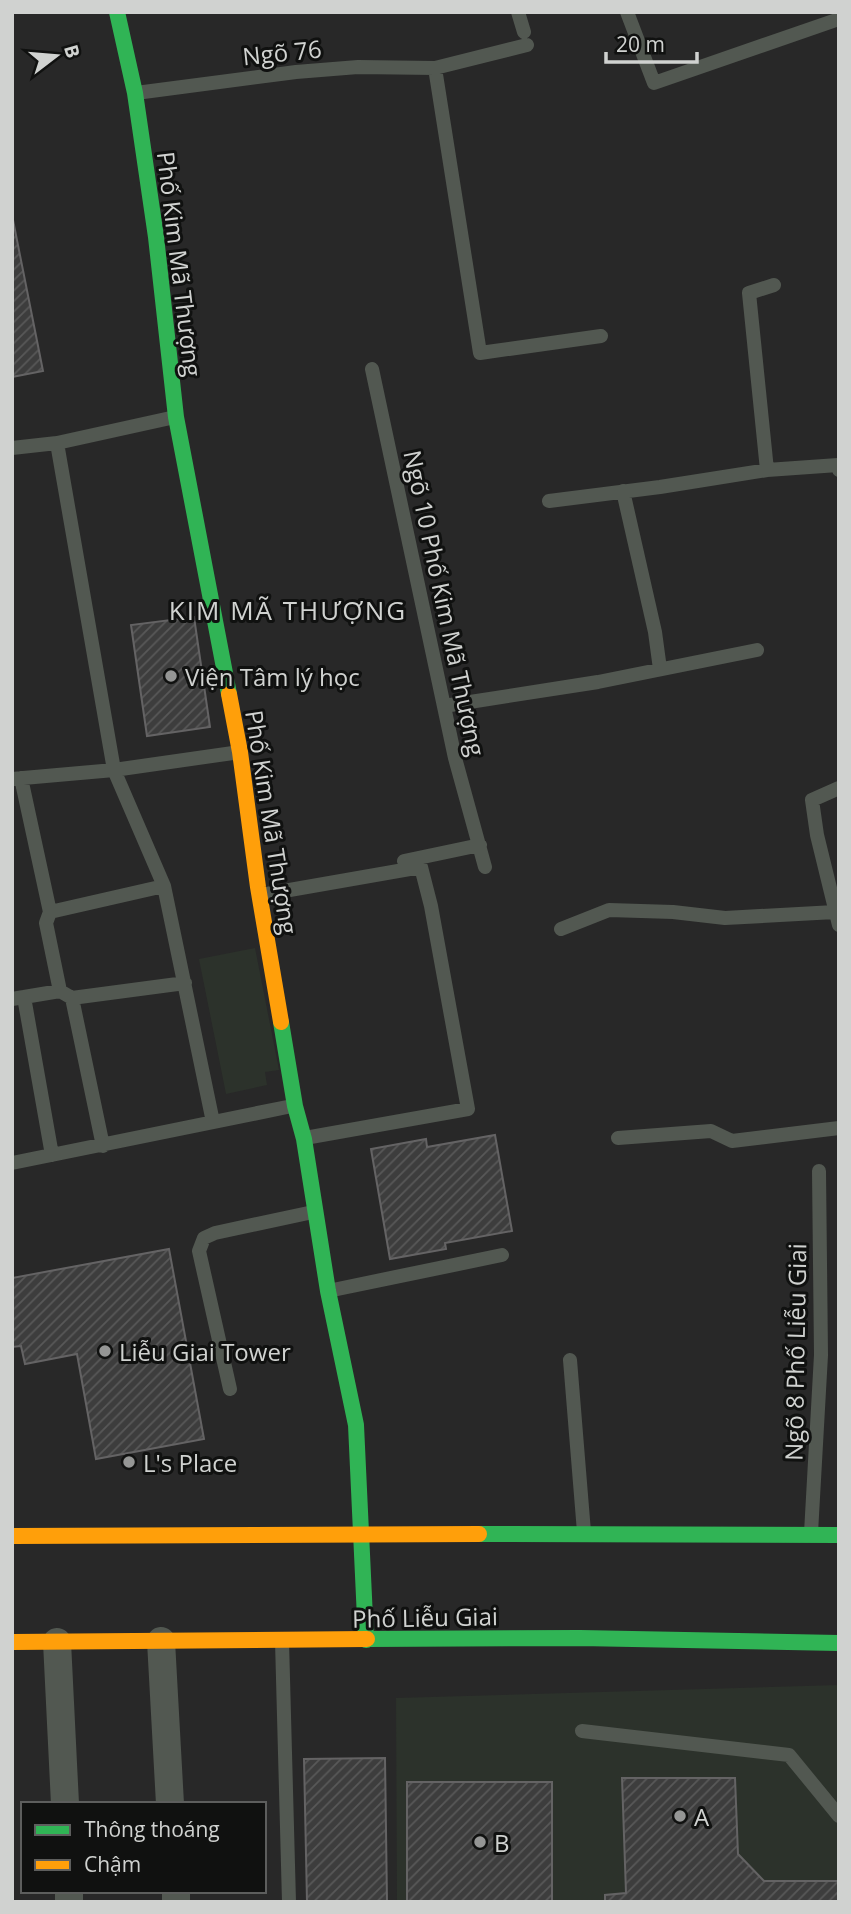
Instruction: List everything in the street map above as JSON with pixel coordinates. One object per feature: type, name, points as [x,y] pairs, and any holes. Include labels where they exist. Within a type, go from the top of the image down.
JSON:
[{"type":"main road","name":"Phố Kim Mã Thượng","points":[[117,12],[135,93],[156,237],[176,417],[240,752],[259,891],[295,1106],[304,1139],[328,1291],[356,1425],[366,1640]]},
{"type":"main road","points":[[12,1535],[839,1535]]},
{"type":"main road","name":"Phố Liễu Giai","points":[[12,1642],[580,1638],[839,1643]]},
{"type":"street","points":[[57,1642],[65,1802]]},
{"type":"street","points":[[161,1642],[170,1802]]},
{"type":"lane","name":"Ngõ 76","points":[[135,93],[296,72],[358,67],[435,68],[525,38],[518,12]]},
{"type":"lane","points":[[627,12],[654,83],[838,16]]},
{"type":"lane","points":[[435,68],[480,353],[601,336]]},
{"type":"lane","points":[[767,470],[749,293],[774,285]]},
{"type":"lane","name":"Ngõ 10 Phố Kim Mã Thượng","points":[[372,369],[455,758],[485,867]]},
{"type":"lane","points":[[12,447],[57,443],[176,417]]},
{"type":"lane","points":[[57,443],[114,770],[164,886],[213,1122]]},
{"type":"lane","points":[[549,501],[767,470],[838,465],[839,470]]},
{"type":"lane","points":[[623,491],[660,669]]},
{"type":"lane","points":[[444,706],[598,682],[757,650]]},
{"type":"lane","points":[[103,1146],[46,923],[51,912],[17,779],[114,770],[240,752]]},
{"type":"lane","points":[[561,929],[609,910],[673,912],[725,918],[837,919],[817,835],[812,800],[839,788]]},
{"type":"lane","points":[[259,891],[480,845]]},
{"type":"lane","points":[[259,891],[421,867],[431,906],[461,1068],[468,1109],[304,1139]]},
{"type":"lane","points":[[51,912],[164,886]]},
{"type":"lane","points":[[52,1154],[18,998],[185,983]]},
{"type":"lane","points":[[12,1163],[295,1106]]},
{"type":"lane","points":[[618,1138],[711,1132],[732,1141],[839,1128]]},
{"type":"lane","name":"Ngõ 8 Phố Liễu Giai","points":[[811,1535],[821,1355],[819,1171]]},
{"type":"lane","points":[[230,1389],[199,1251],[204,1238],[215,1233],[314,1212]]},
{"type":"lane","points":[[328,1291],[502,1255]]},
{"type":"lane","points":[[570,1360],[584,1533]]},
{"type":"lane","points":[[282,1642],[289,1902]]},
{"type":"lane","points":[[582,1731],[789,1755],[839,1816]]},
{"type":"shaded area","points":[[255,948],[279,1070],[265,1072],[267,1085],[226,1094],[199,959]]},
{"type":"shaded area","points":[[839,1685],[839,1902],[397,1902],[396,1698]]},
{"type":"building","points":[[12,215],[43,371],[12,377]]},
{"type":"building","name":"Viện Tâm lý học","points":[[194,617],[210,727],[147,736],[131,625]]},
{"type":"building","points":[[495,1135],[512,1231],[445,1243],[446,1249],[390,1259],[371,1149],[426,1139],[427,1147]]},
{"type":"building","name":"Liễu Giai Tower","points":[[169,1249],[204,1439],[96,1459],[77,1354],[25,1364],[21,1346],[12,1347],[12,1278]]},
{"type":"building","points":[[385,1758],[387,1902],[307,1902],[304,1759]]},
{"type":"building","name":"A","points":[[622,1778],[735,1778],[738,1854],[764,1881],[839,1881],[839,1902],[605,1902],[605,1895],[626,1893]]},
{"type":"building","name":"B","points":[[407,1782],[552,1782],[552,1902],[407,1902]]},
{"type":"traffic: fast","points":[[117,12],[135,93],[156,237],[176,417],[229,694]]},
{"type":"traffic: fast","points":[[281,1022],[295,1106],[304,1139],[328,1291],[356,1425],[366,1640]]},
{"type":"traffic: fast","points":[[479,1534],[839,1535]]},
{"type":"traffic: fast","points":[[367,1639],[580,1638],[839,1643]]},
{"type":"traffic: slow","points":[[229,694],[281,1022]]},
{"type":"traffic: slow","points":[[12,1536],[479,1534]]},
{"type":"traffic: slow","points":[[12,1642],[367,1639]]},
{"type":"place","name":"Viện Tâm lý học","points":[[171,676]]},
{"type":"place","name":"Liễu Giai Tower","points":[[105,1351]]},
{"type":"place","name":"L's Place","points":[[129,1462]]},
{"type":"place","name":"A","points":[[680,1816]]},
{"type":"place","name":"B","points":[[480,1842]]},
{"type":"district","name":"KIM MÃ THƯỢNG","points":[[288,610]]}]
